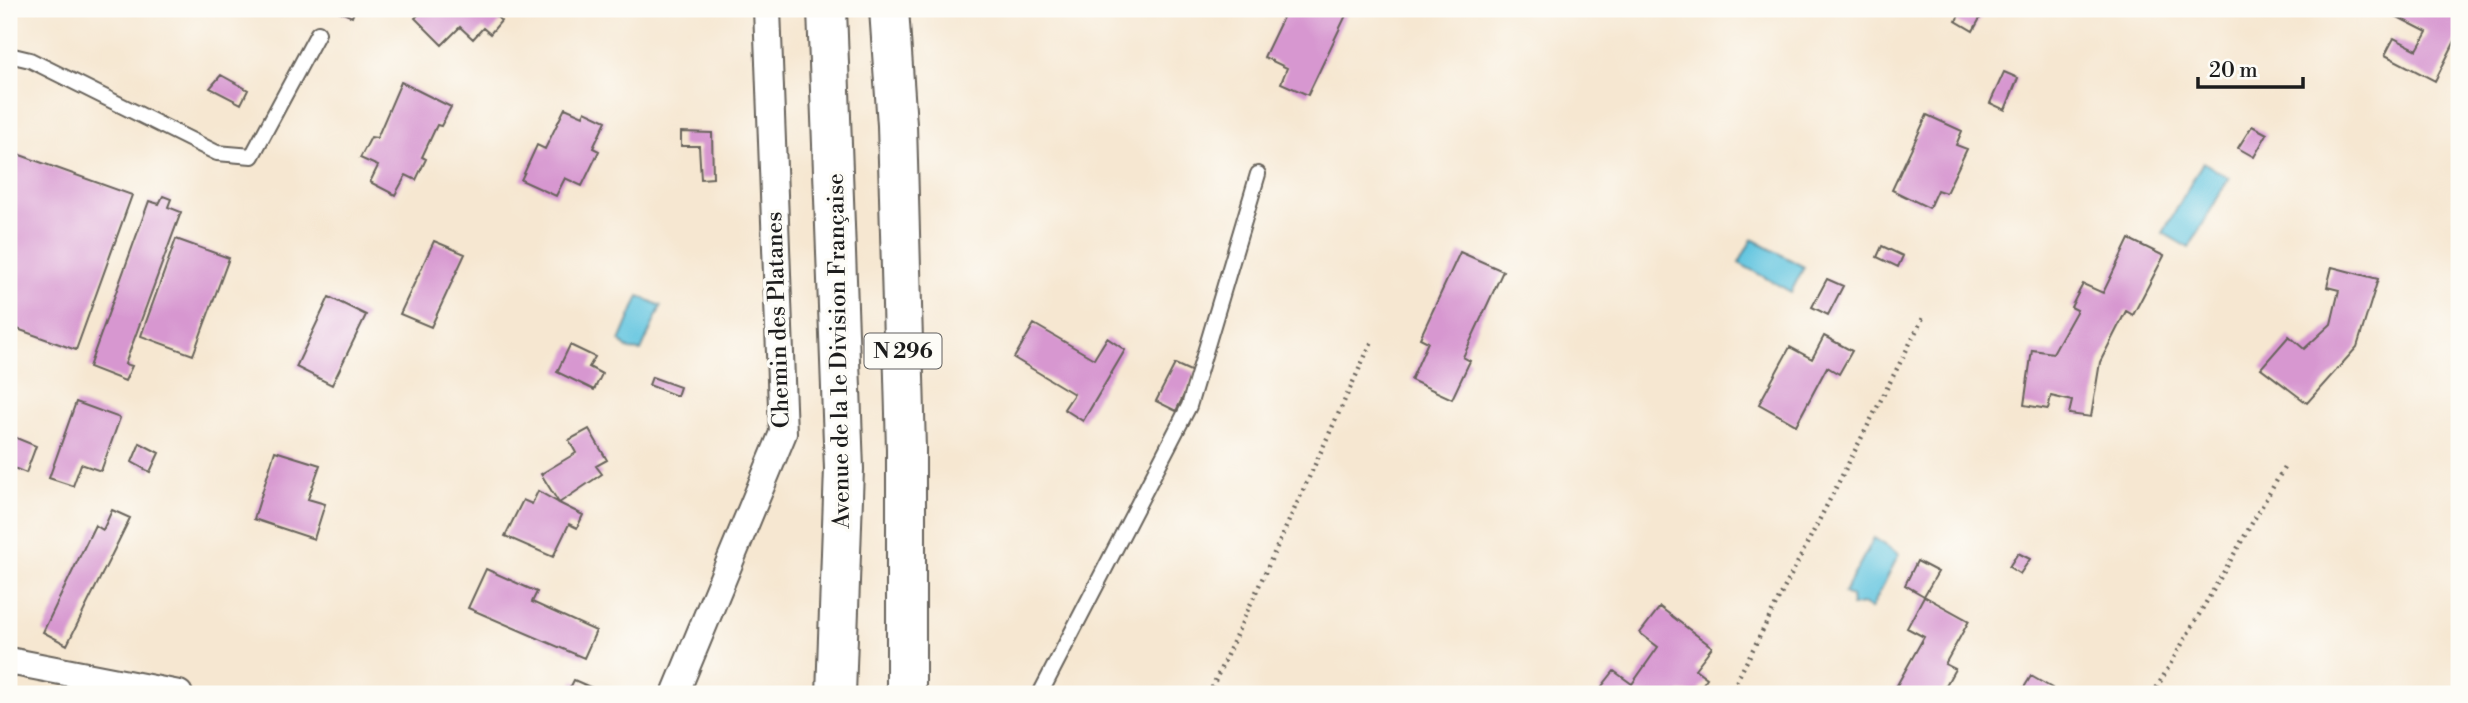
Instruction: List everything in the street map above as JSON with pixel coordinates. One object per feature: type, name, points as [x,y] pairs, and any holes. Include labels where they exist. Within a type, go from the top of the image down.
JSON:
[{"type":"highway","name":"Avenue de la 1e Division Française","points":[[827,9],[844,469],[836,694]]},
{"type":"highway","name":"N 296","points":[[889,9],[897,125],[906,449],[906,694]]},
{"type":"street","name":"Chemin des Platanes","points":[[675,694],[783,433],[767,9]]},
{"type":"street","points":[[9,661],[179,694]]},
{"type":"lane","points":[[9,55],[30,60],[217,153],[252,156],[318,33]]},
{"type":"lane","points":[[1040,694],[1189,407],[1258,174]]},
{"type":"path","points":[[1730,694],[1924,316]]},
{"type":"path","points":[[1209,694],[1372,341]]},
{"type":"path","points":[[2153,694],[2284,468]]},
{"type":"water","points":[[2203,162],[2229,178],[2189,248],[2163,233]]},
{"type":"water","points":[[1752,239],[1804,267],[1791,292],[1739,263]]},
{"type":"water","points":[[639,296],[661,306],[641,351],[629,350],[620,341]]},
{"type":"water","points":[[1874,538],[1899,554],[1871,609],[1863,604],[1852,606],[1851,596],[1844,593]]},
{"type":"building","points":[[334,9],[355,9],[352,17]]},
{"type":"building","points":[[424,9],[495,9],[492,12],[501,21],[490,34],[483,28],[473,39],[460,27],[442,45],[415,18]]},
{"type":"building","points":[[1287,9],[1349,9],[1308,95],[1281,83],[1287,68],[1264,57]]},
{"type":"building","points":[[1962,9],[1985,9],[1973,31],[1956,21]]},
{"type":"building","points":[[2382,9],[2459,9],[2459,33],[2435,81],[2385,55],[2394,38],[2417,50],[2427,32]]},
{"type":"building","points":[[2004,72],[2018,78],[2005,110],[1990,103]]},
{"type":"building","points":[[221,75],[248,90],[241,104],[210,88]]},
{"type":"building","points":[[401,82],[451,107],[441,126],[437,125],[422,157],[426,159],[416,180],[406,175],[395,195],[370,182],[378,166],[360,158],[371,137],[377,138]]},
{"type":"building","points":[[565,108],[583,116],[585,111],[606,121],[593,148],[599,151],[582,186],[565,178],[556,196],[521,180],[537,145],[545,149]]},
{"type":"building","points":[[1927,115],[1962,131],[1956,145],[1967,149],[1946,193],[1937,190],[1929,208],[1892,190]]},
{"type":"building","points":[[2252,126],[2267,134],[2254,157],[2238,148]]},
{"type":"building","points":[[681,132],[712,133],[713,178],[701,179],[699,146],[681,146]]},
{"type":"building","points":[[9,151],[132,195],[76,350],[9,326]]},
{"type":"building","points":[[163,196],[171,199],[168,207],[181,212],[125,364],[132,366],[125,381],[89,367],[149,201],[159,204]]},
{"type":"building","points":[[176,239],[229,258],[193,355],[141,336]]},
{"type":"building","points":[[2129,239],[2164,256],[2133,315],[2126,311],[2100,362],[2091,417],[2069,414],[2072,401],[2051,396],[2048,409],[2024,405],[2032,350],[2053,353],[2077,310],[2071,307],[2083,284],[2103,293]]},
{"type":"building","points":[[434,241],[465,254],[431,327],[400,314]]},
{"type":"building","points":[[1882,246],[1903,256],[1898,267],[1877,257]]},
{"type":"building","points":[[1460,252],[1503,271],[1463,357],[1470,361],[1452,399],[1411,380],[1428,342],[1420,338]]},
{"type":"building","points":[[2332,267],[2378,279],[2357,347],[2307,403],[2261,368],[2289,336],[2304,349],[2331,324],[2339,290],[2327,287]]},
{"type":"building","points":[[1827,279],[1843,286],[1828,315],[1812,307]]},
{"type":"building","points":[[329,297],[366,315],[332,385],[296,367]]},
{"type":"building","points":[[1034,324],[1094,359],[1107,338],[1125,350],[1083,421],[1064,409],[1074,394],[1014,358]]},
{"type":"building","points":[[1824,336],[1852,351],[1839,374],[1827,367],[1796,425],[1759,404],[1790,347],[1812,359]]},
{"type":"building","points":[[570,345],[595,357],[589,367],[602,374],[594,390],[557,372]]},
{"type":"building","points":[[1175,364],[1195,373],[1176,411],[1156,401]]},
{"type":"building","points":[[652,377],[680,387],[677,396],[649,385]]},
{"type":"building","points":[[76,402],[120,418],[101,471],[81,464],[73,486],[49,478]]},
{"type":"building","points":[[589,429],[607,460],[596,466],[602,474],[559,503],[541,474],[576,453],[569,440]]},
{"type":"building","points":[[9,435],[36,446],[26,473],[9,466]]},
{"type":"building","points":[[140,443],[159,453],[150,472],[132,462]]},
{"type":"building","points":[[275,451],[320,465],[308,499],[325,504],[314,539],[254,519]]},
{"type":"building","points":[[538,491],[583,515],[577,528],[569,524],[553,557],[505,536],[523,500],[532,504]]},
{"type":"building","points":[[112,510],[130,518],[67,645],[43,632],[95,525],[103,530]]},
{"type":"building","points":[[2018,553],[2030,559],[2020,574],[2009,567]]},
{"type":"building","points":[[1917,561],[1938,572],[1924,596],[1905,585]]},
{"type":"building","points":[[486,569],[537,592],[532,602],[596,631],[584,658],[468,608]]},
{"type":"building","points":[[1924,596],[1969,621],[1945,664],[1955,669],[1941,694],[1892,694],[1924,637],[1907,628]]},
{"type":"building","points":[[1660,607],[1712,647],[1695,669],[1707,678],[1696,694],[1680,691],[1678,694],[1605,694],[1599,690],[1614,671],[1632,684],[1658,647],[1640,633]]},
{"type":"building","points":[[2031,676],[2052,688],[2048,694],[2020,694]]},
{"type":"building","points":[[574,680],[606,694],[567,694]]}]
